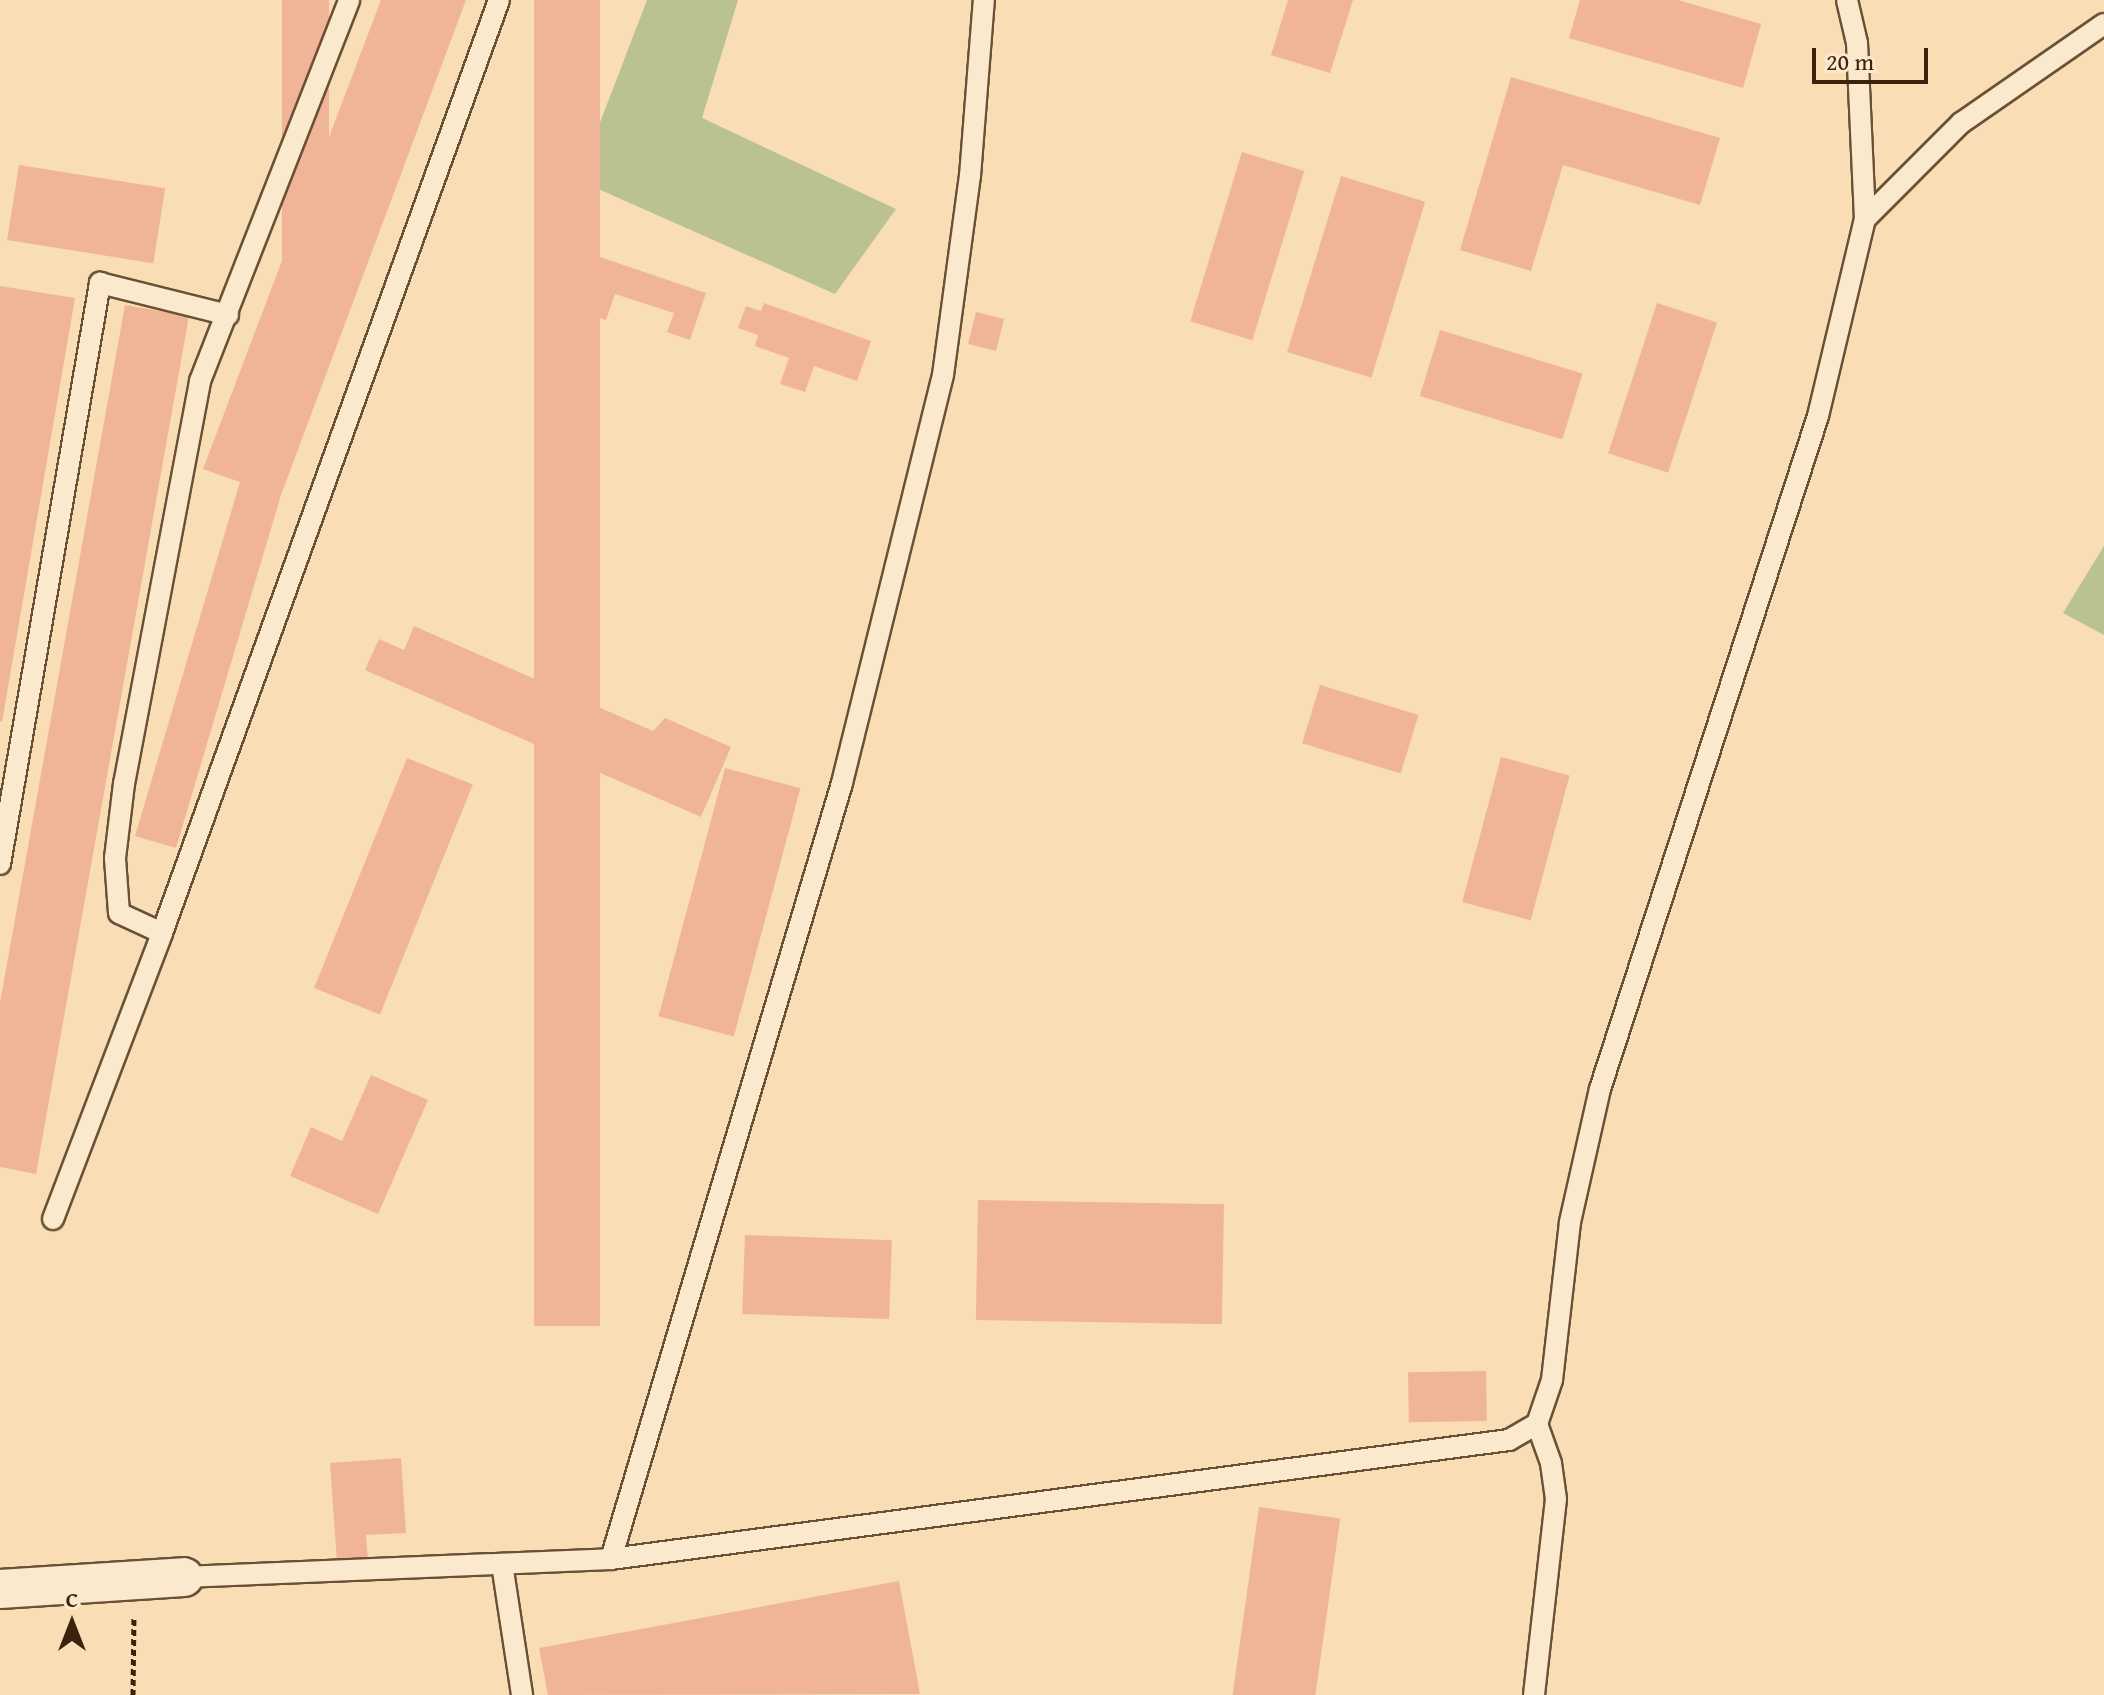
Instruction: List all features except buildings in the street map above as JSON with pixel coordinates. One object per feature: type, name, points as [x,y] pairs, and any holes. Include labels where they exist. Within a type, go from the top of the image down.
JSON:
[{"type":"street","points":[[0,1589],[184,1577]]},
{"type":"lane","points":[[162,933],[119,913],[115,858],[124,784],[200,381],[349,0]]},
{"type":"lane","points":[[53,1219],[162,933],[499,0]]},
{"type":"lane","points":[[611,1559],[842,783],[943,375],[970,176],[984,0]]},
{"type":"lane","points":[[1534,1695],[1556,1499],[1537,1424],[1552,1380],[1570,1222],[1600,1089],[1818,416],[1865,219],[1857,43],[1847,0]]},
{"type":"lane","points":[[1865,219],[1961,123],[2104,24]]},
{"type":"lane","points":[[0,864],[100,283],[228,315]]},
{"type":"lane","points":[[184,1577],[611,1559],[1509,1440],[1537,1424]]},
{"type":"lane","points":[[502,1564],[522,1695]]},
{"type":"path","points":[[133,1695],[135,1580]]},
{"type":"green space","points":[[647,0],[738,0],[702,118],[896,209],[835,294],[578,180]]},
{"type":"green space","points":[[2104,546],[2104,635],[2063,613]]}]
